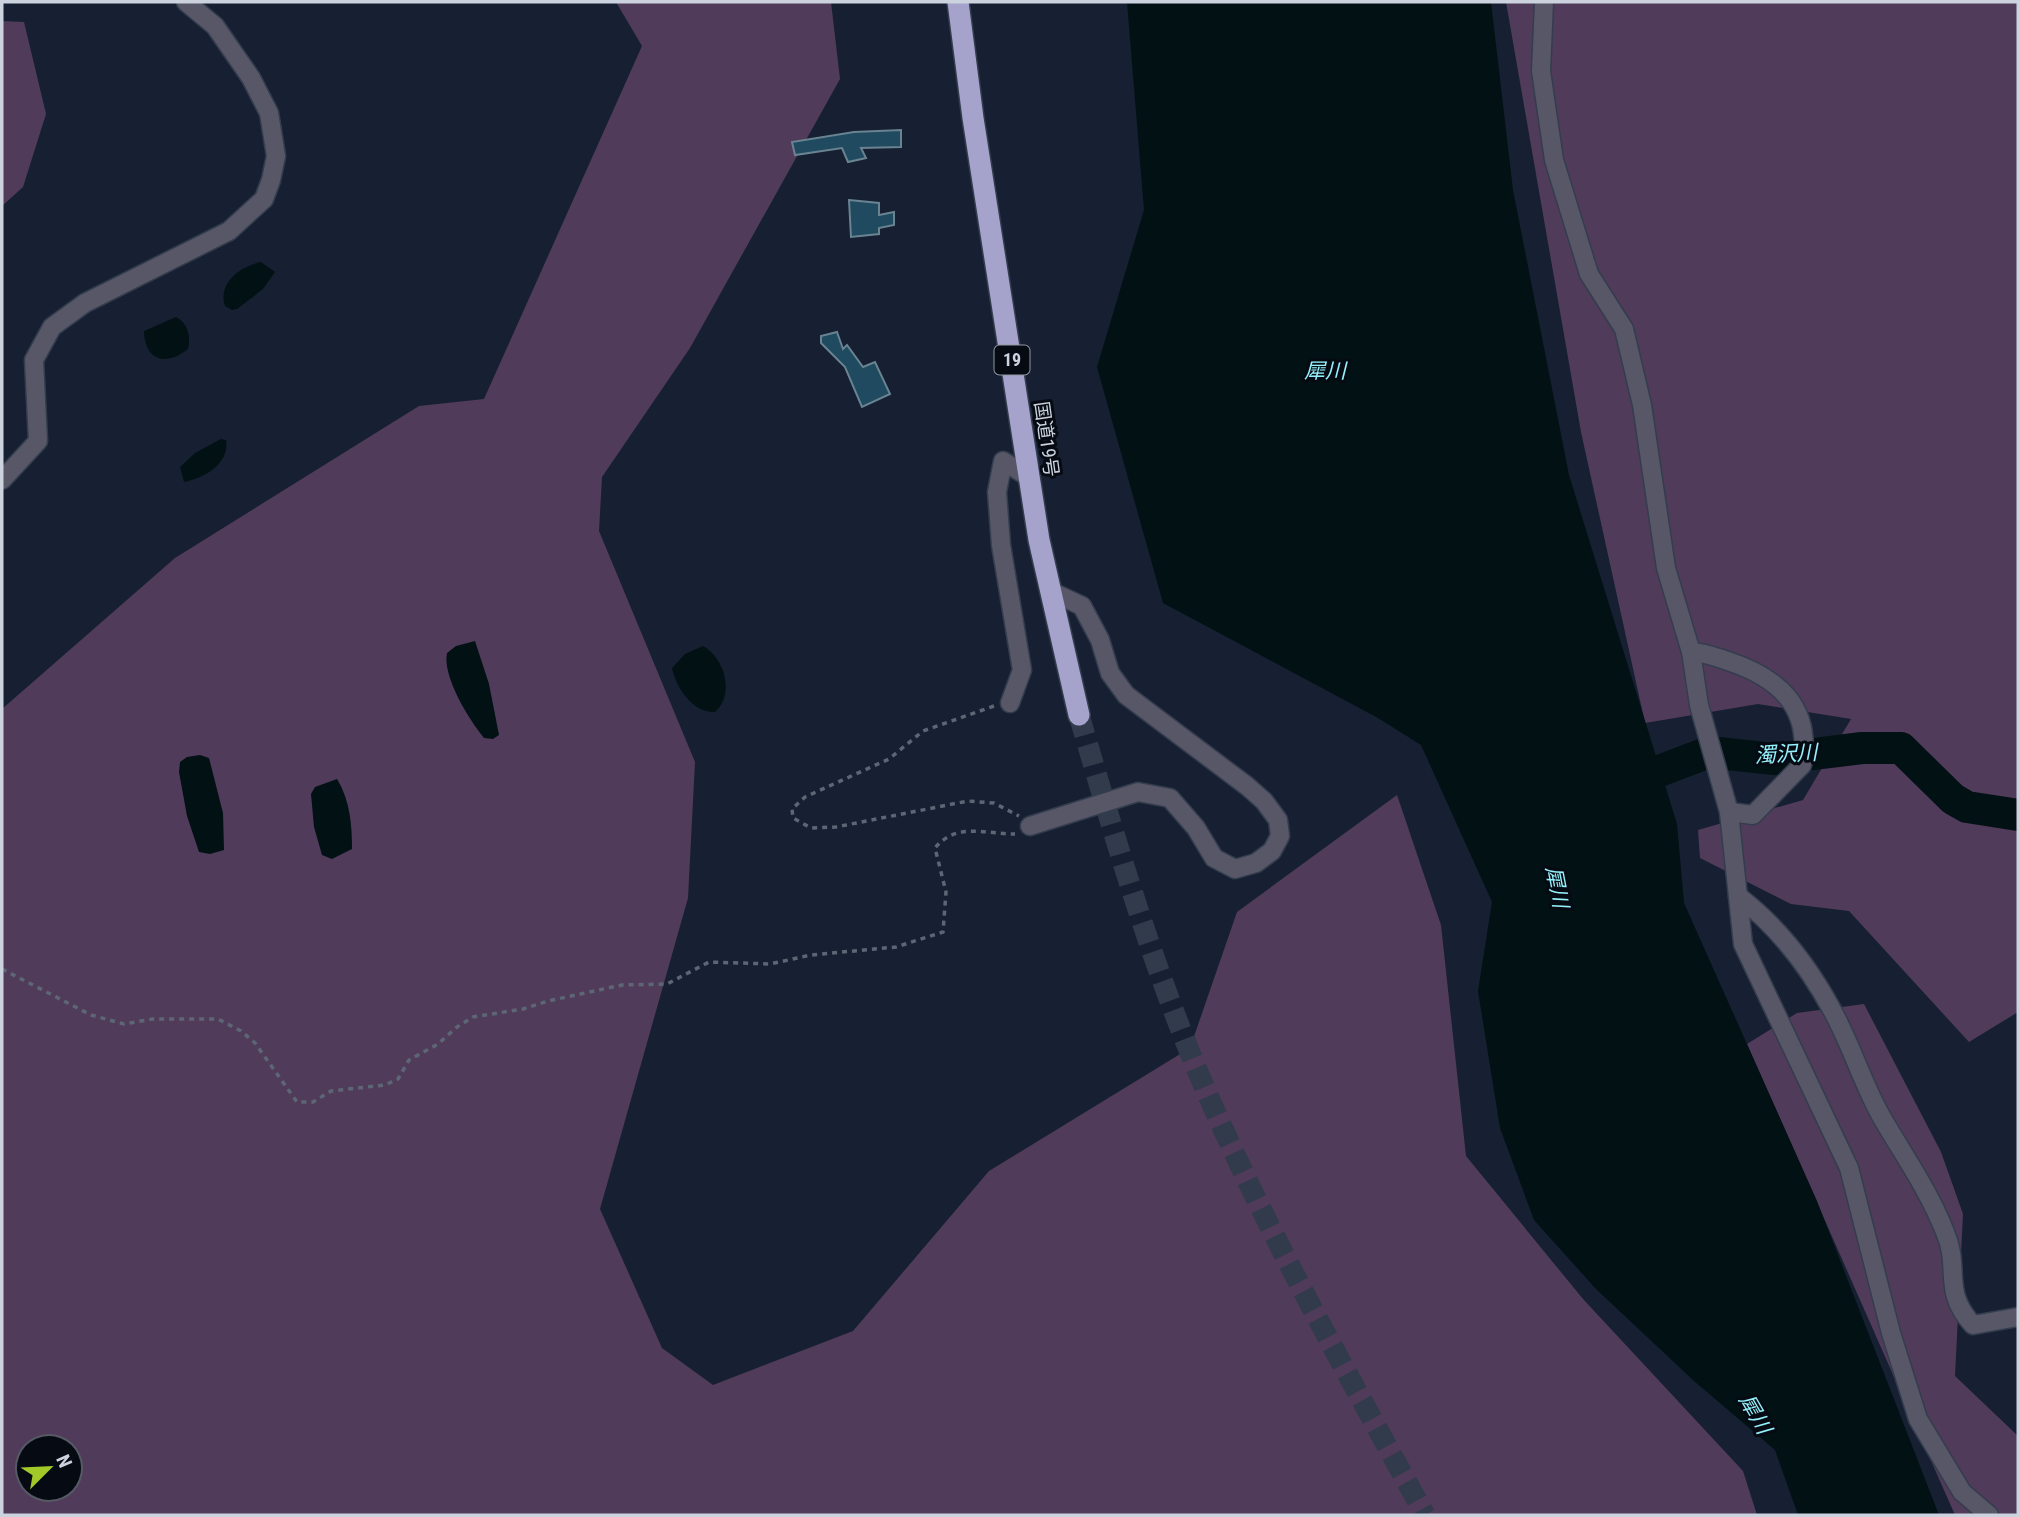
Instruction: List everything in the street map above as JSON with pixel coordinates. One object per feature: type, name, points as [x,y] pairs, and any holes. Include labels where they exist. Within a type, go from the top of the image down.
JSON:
[{"type":"highway","name":"国道19号","points":[[958,2],[973,117],[1030,478],[1050,591],[1079,715]]},
{"type":"street","points":[[2,480],[38,441],[34,360],[52,327],[85,303],[229,231],[264,198],[271,180],[276,156],[269,113],[251,78],[215,26],[186,2]]},
{"type":"street","points":[[1544,2],[1541,71],[1554,160],[1589,274],[1624,329],[1642,405],[1667,568],[1691,652],[1699,705],[1730,812],[1743,944],[1849,1168],[1891,1333],[1918,1419],[1962,1492],[1989,1515]]},
{"type":"street","points":[[1010,703],[1022,670],[1001,545],[997,492],[1003,461],[1030,478]]},
{"type":"street","points":[[1031,826],[1138,792],[1170,798],[1196,828],[1214,858],[1228,867],[1235,869],[1256,863],[1272,851],[1280,836],[1278,820],[1264,801],[1208,754],[1126,695],[1110,673],[1100,639],[1082,606],[1050,591]]},
{"type":"street","points":[[1691,652],[1738,664],[1771,680],[1785,691],[1803,729],[1802,765],[1754,815],[1730,812]]},
{"type":"street","points":[[1738,896],[1780,934],[1832,1009],[1881,1115],[1929,1192],[1949,1241],[1954,1300],[1962,1314],[1973,1325],[2018,1317]]},
{"type":"path","points":[[2,969],[91,1015],[124,1024],[153,1019],[218,1019],[241,1031],[255,1043],[297,1102],[313,1102],[331,1091],[385,1085],[398,1079],[409,1060],[438,1044],[473,1017],[523,1009],[548,1000],[622,985],[667,984],[709,962],[770,964],[811,955],[896,947],[943,932],[946,892],[935,848],[944,836],[962,831],[1014,834],[1031,826],[1015,813],[994,803],[968,801],[836,827],[811,828],[793,818],[792,809],[797,802],[889,759],[923,731],[987,707],[1010,703]]},
{"type":"shaded area","points":[[616,2],[831,2],[840,79],[690,348],[602,477],[599,531],[695,762],[688,898],[600,1209],[662,1348],[713,1385],[853,1331],[989,1171],[1190,1048],[1237,912],[1397,795],[1441,925],[1466,1156],[1583,1299],[1743,1471],[1757,1515],[2,1515],[2,709],[175,558],[419,406],[484,399],[642,46]]},
{"type":"shaded area","points":[[1506,2],[2018,2],[2018,1012],[1969,1042],[1849,911],[1791,904],[1700,858],[1698,830],[1803,800],[1851,719],[1758,704],[1645,723],[1581,432]]},
{"type":"shaded area","points":[[2,21],[24,22],[46,114],[23,187],[2,206]]},
{"type":"shaded area","points":[[1864,1004],[1941,1152],[1963,1214],[1955,1376],[2018,1436],[2018,1515],[1955,1515],[1747,1044],[1797,1013]]},
{"type":"water","name":"犀川","points":[[1127,2],[1491,2],[1513,190],[1569,475],[1677,824],[1684,903],[1817,1201],[1939,1515],[1798,1515],[1775,1450],[1694,1381],[1596,1289],[1534,1220],[1500,1128],[1478,991],[1492,902],[1421,745],[1378,718],[1163,603],[1097,367],[1144,210]]},
{"type":"water","points":[[261,262],[275,272],[263,289],[237,309],[232,310],[225,306],[224,290],[232,277],[246,267]]},
{"type":"water","points":[[176,317],[188,331],[188,349],[172,358],[153,355],[145,341],[144,331]]},
{"type":"water","points":[[221,439],[226,440],[226,449],[220,463],[200,477],[184,482],[180,467],[195,453]]},
{"type":"water","points":[[475,641],[489,684],[499,735],[493,739],[484,738],[464,709],[447,663],[447,653],[456,646]]},
{"type":"water","points":[[703,646],[717,659],[725,677],[725,696],[715,712],[700,708],[687,698],[677,683],[672,668],[685,654]]},
{"type":"water","points":[[200,755],[209,758],[223,813],[224,850],[210,854],[199,852],[187,816],[179,772],[180,762],[187,757]]},
{"type":"water","points":[[337,779],[345,795],[349,813],[352,849],[332,859],[322,855],[314,827],[311,794],[315,787]]},
{"type":"building","points":[[901,130],[901,147],[861,148],[866,158],[848,162],[842,148],[795,155],[792,142],[854,132]]},
{"type":"building","points":[[849,200],[879,203],[879,215],[894,212],[894,225],[879,228],[879,234],[851,237]]},
{"type":"building","points":[[837,332],[843,349],[847,345],[863,367],[875,362],[890,394],[862,407],[845,367],[821,343],[821,336]]},
{"type":"waterway","name":"濁沢川","points":[[1620,786],[1709,752],[1774,759],[1862,748],[1901,748],[1953,799],[1967,807],[2018,815]]},
{"type":"tunnel","points":[[1079,715],[1140,915],[1194,1063],[1289,1265],[1425,1515]]}]
